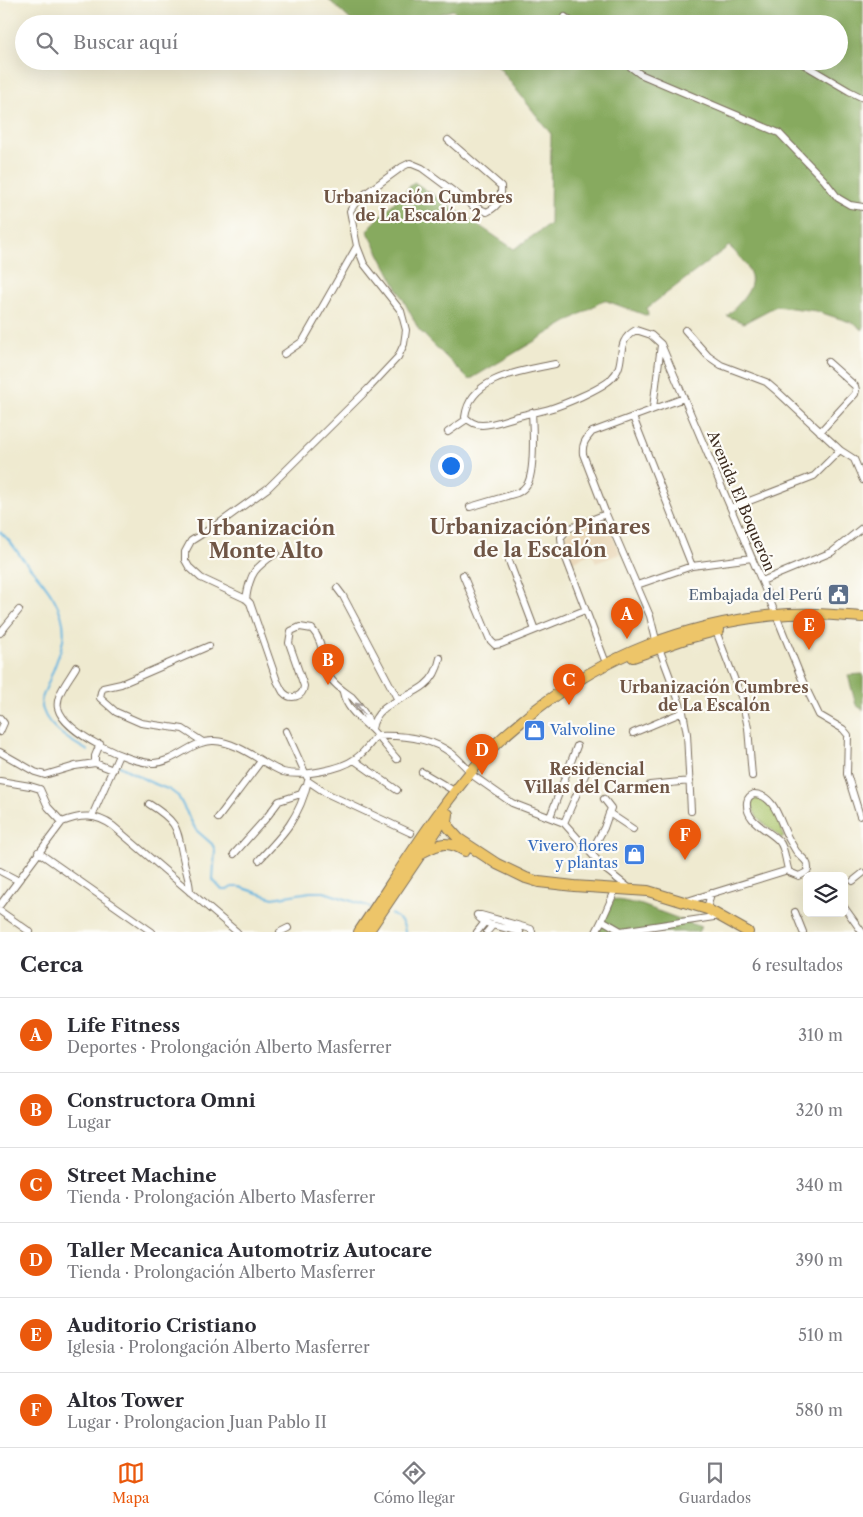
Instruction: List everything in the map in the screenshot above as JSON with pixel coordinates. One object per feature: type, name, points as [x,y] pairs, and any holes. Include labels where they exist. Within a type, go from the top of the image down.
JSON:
[{"type":"main road","points":[[368,932],[493,747],[522,720],[556,693],[606,663],[697,628],[795,614],[863,617]]},
{"type":"main road","points":[[359,932],[456,792],[511,739],[563,696],[608,668],[636,656],[657,644],[777,617],[863,623]]},
{"type":"main road","points":[[449,813],[447,822],[449,828],[459,839],[497,864],[526,878],[538,882],[574,886],[648,891],[684,902],[748,932]]},
{"type":"main road","points":[[422,852],[438,844],[453,844],[493,870],[530,886],[554,890],[614,893],[648,897],[675,903],[710,913],[736,932]]},
{"type":"street","points":[[635,70],[640,74],[780,133],[824,180],[838,198],[850,205],[863,207]]},
{"type":"street","points":[[813,70],[863,98]]},
{"type":"street","points":[[396,759],[374,733],[367,718],[352,697],[342,692],[328,673],[320,640],[312,629],[306,627],[295,628],[292,631],[289,643],[304,690],[297,697],[288,696],[283,692],[253,609],[246,599],[201,578],[189,567],[185,560],[185,552],[191,541],[268,488],[398,358],[404,344],[406,330],[401,311],[364,264],[357,246],[350,211],[358,199],[402,166],[410,164],[422,168],[474,206],[487,212],[496,207],[502,197],[501,186],[448,140]]},
{"type":"street","points":[[284,354],[303,341],[357,246]]},
{"type":"street","points":[[555,364],[504,376],[492,382],[471,399],[466,408],[465,417],[470,422],[480,425],[550,409],[604,385],[618,370],[621,361],[622,343],[625,338],[636,330],[652,335],[661,344],[653,408]]},
{"type":"street","points":[[685,330],[708,356],[721,365],[766,382],[840,450],[854,459],[863,480]]},
{"type":"street","name":"Avenida El Boquerón","points":[[661,344],[803,682],[819,715],[843,729],[848,735],[847,774],[860,816]]},
{"type":"street","points":[[820,432],[855,394],[856,390],[855,386],[828,362]]},
{"type":"street","points":[[684,398],[592,432],[585,439],[582,446],[583,454],[606,514],[650,616],[657,644],[683,712],[687,734],[691,810]]},
{"type":"street","points":[[470,507],[517,493],[523,490],[528,483],[532,454],[532,412]]},
{"type":"street","points":[[633,417],[692,566]]},
{"type":"street","points":[[448,432],[467,419]]},
{"type":"street","points":[[731,508],[814,476],[840,450]]},
{"type":"street","points":[[606,514],[568,529],[561,537],[562,548],[606,663]]},
{"type":"street","points":[[762,581],[832,552],[862,531]]},
{"type":"street","points":[[246,599],[251,578],[257,566],[276,553]]},
{"type":"street","points":[[637,585],[692,566],[752,558]]},
{"type":"street","points":[[509,561],[535,630]]},
{"type":"street","points":[[464,576],[490,640],[495,645],[585,610]]},
{"type":"street","points":[[337,588],[398,700]]},
{"type":"street","points":[[0,633],[18,610]]},
{"type":"street","points":[[716,631],[742,699],[748,728],[752,776]]},
{"type":"street","points":[[203,742],[183,729],[141,723],[116,712],[100,698],[100,692],[103,688],[121,684],[209,646]]},
{"type":"street","points":[[307,778],[345,765],[363,753],[374,733],[374,721],[379,712],[426,685],[437,670],[440,658]]},
{"type":"street","points":[[76,667],[58,700],[58,708],[62,717],[70,726],[119,755],[154,763],[172,759],[203,742],[213,741],[232,744],[283,772],[307,778],[326,793],[411,833]]},
{"type":"street","points":[[633,733],[683,712]]},
{"type":"street","points":[[0,718],[4,723],[0,732]]},
{"type":"street","points":[[259,860],[294,820],[304,799],[307,778],[286,731]]},
{"type":"street","points":[[374,733],[431,743],[451,753],[473,775],[512,802],[564,823],[613,877],[630,889]]},
{"type":"street","points":[[95,762],[95,756],[100,744]]},
{"type":"street","points":[[550,817],[577,746]]},
{"type":"street","points":[[0,752],[35,772],[46,775],[95,762],[113,770]]},
{"type":"street","points":[[92,816],[119,755]]},
{"type":"street","points":[[354,760],[397,790]]},
{"type":"street","points":[[218,818],[261,761]]},
{"type":"street","points":[[564,823],[589,766],[594,764],[609,769]]},
{"type":"street","points":[[422,772],[456,792]]},
{"type":"street","points":[[234,854],[279,801],[301,794],[307,778]]},
{"type":"street","points":[[0,781],[40,789],[48,807],[62,822]]},
{"type":"street","points":[[650,785],[690,781]]},
{"type":"street","points":[[761,794],[767,799],[779,814],[788,838],[795,850],[805,859],[808,866],[805,873],[799,876],[792,874],[788,870],[779,842],[753,820],[747,807],[747,800],[750,796],[761,794]]},
{"type":"street","points":[[591,852],[611,808],[604,799]]},
{"type":"street","points":[[149,804],[174,823],[179,834],[190,892]]},
{"type":"street","points":[[609,813],[633,829]]},
{"type":"street","points":[[0,906],[17,880],[62,822],[69,819],[92,816],[103,819],[113,826],[237,932]]},
{"type":"street","points":[[779,842],[788,838]]},
{"type":"street","points":[[38,852],[152,932]]},
{"type":"street","points":[[684,902],[788,870]]},
{"type":"street","points":[[0,871],[17,880]]},
{"type":"street","points":[[853,881],[863,873]]},
{"type":"street","points":[[596,932],[614,893]]},
{"type":"street","points":[[602,920],[621,930],[710,913],[711,893]]},
{"type":"street","points":[[0,911],[30,932]]},
{"type":"street","points":[[795,912],[803,932]]},
{"type":"street","points":[[848,913],[862,932]]},
{"type":"street","points":[[520,932],[485,922],[476,915],[531,929],[532,932]]},
{"type":"street","points":[[477,932],[485,922]]},
{"type":"street","points":[[487,932],[493,925]]},
{"type":"street","points":[[280,932],[288,928]]},
{"type":"shaded area","points":[[605,517],[620,554],[596,563],[592,553],[570,563],[563,539],[569,532]]},
{"type":"green space","points":[[329,0],[863,0],[863,330],[853,323],[816,311],[776,306],[744,323],[727,316],[744,297],[751,281],[746,266],[729,246],[647,308],[648,316],[604,300],[469,380],[419,330],[367,230],[414,182],[514,249],[550,224],[551,134],[501,70],[848,70],[848,15],[457,15],[453,10],[436,15],[345,15]]},
{"type":"green space","points":[[863,674],[863,710],[856,705],[848,675]]},
{"type":"green space","points":[[755,797],[767,802],[775,812],[784,837],[781,838],[759,819],[751,801]]},
{"type":"green space","points":[[614,899],[642,905],[701,927],[698,932],[598,932]]},
{"type":"waterway","points":[[0,532],[48,589],[59,608],[62,619],[64,629],[63,640],[41,701],[43,710],[58,731],[88,751]]},
{"type":"waterway","points":[[118,765],[170,790],[178,796],[196,830],[212,844],[215,850],[213,880],[222,890],[240,887],[273,898],[310,892],[324,892],[370,907]]},
{"type":"waterway","points":[[391,914],[401,921],[405,932]]},
{"type":"place","name":"Embajada del Perú","points":[[838,595]]},
{"type":"place","name":"Life Fitness","points":[[627,639]]},
{"type":"place","name":"Auditorio Cristiano","points":[[809,650]]},
{"type":"place","name":"Constructora Omni","points":[[328,685]]},
{"type":"place","name":"Street Machine","points":[[569,705]]},
{"type":"place","name":"Valvoline","points":[[534,730]]},
{"type":"place","name":"Taller Mecanica Automotriz Autocare","points":[[482,775]]},
{"type":"place","name":"Vivero flores y plantas","points":[[634,855]]},
{"type":"place","name":"Altos Tower","points":[[685,860]]},
{"type":"district","name":"Urbanización Cumbres de La Escalón 2","points":[[418,206]]},
{"type":"district","name":"Urbanización Pinares de la Escalón","points":[[540,538]]},
{"type":"district","name":"Urbanización Monte Alto","points":[[266,540]]},
{"type":"district","name":"Urbanización Cumbres de La Escalón","points":[[714,696]]},
{"type":"district","name":"Residencial Villas del Carmen","points":[[597,778]]}]
